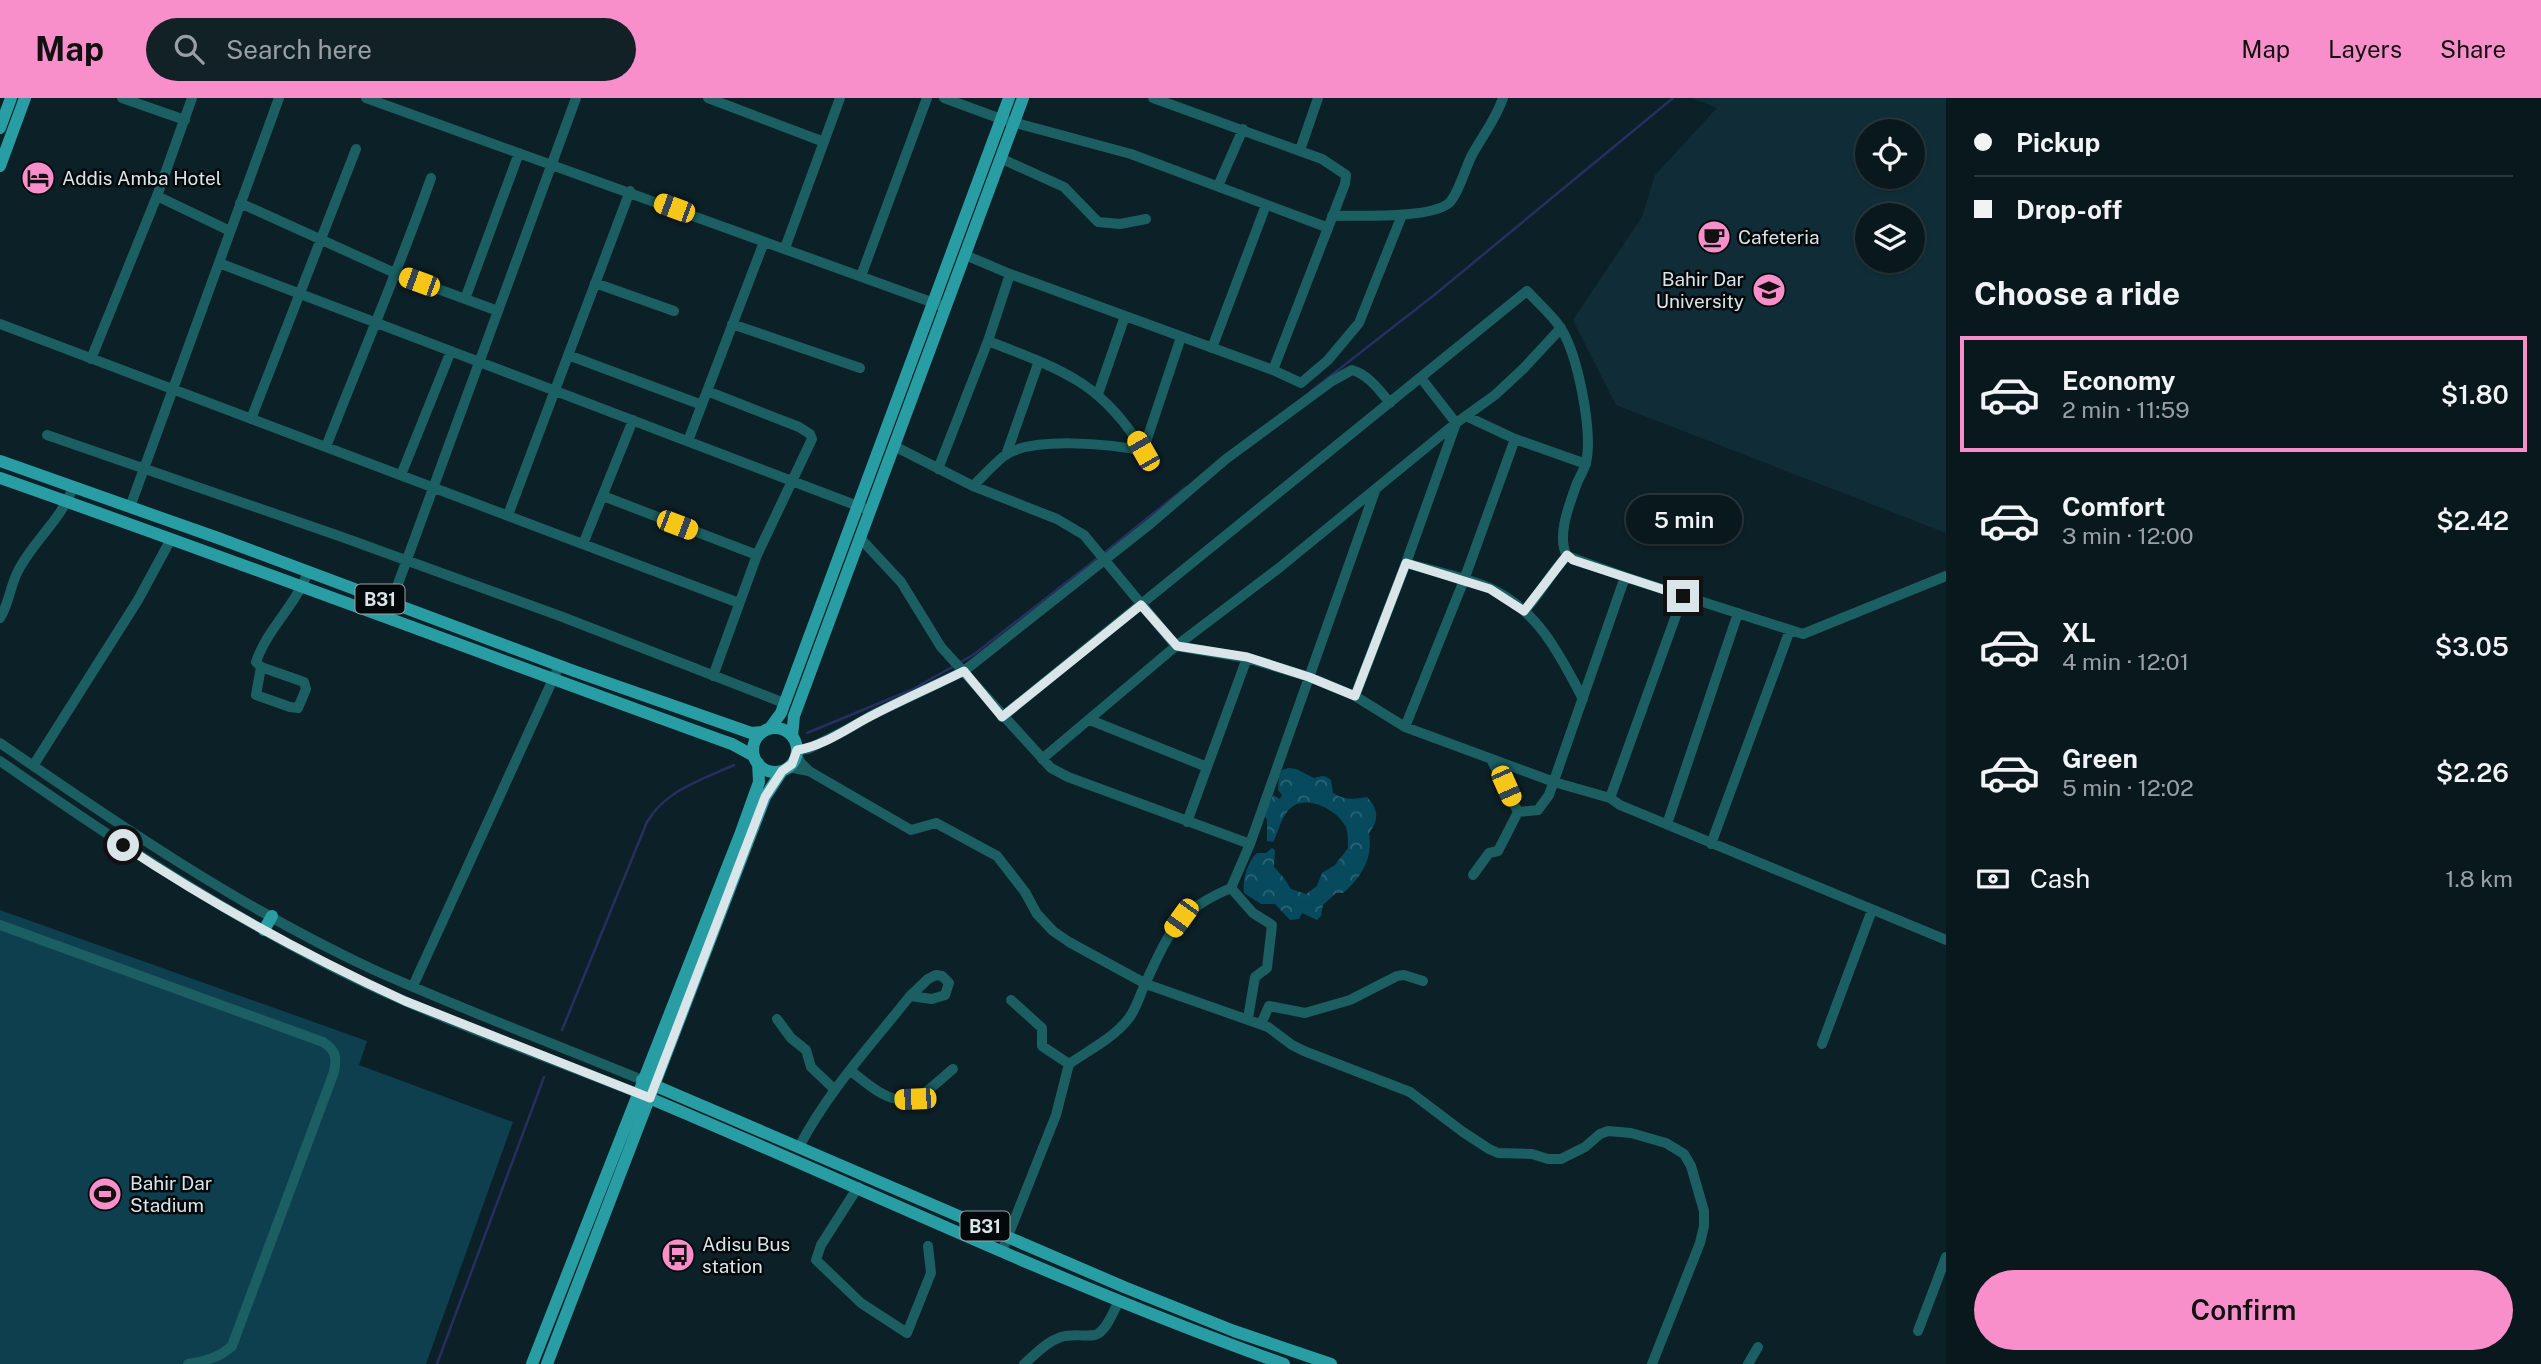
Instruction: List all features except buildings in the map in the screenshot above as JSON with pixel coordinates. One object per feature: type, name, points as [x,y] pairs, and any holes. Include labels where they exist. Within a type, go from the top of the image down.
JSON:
[{"type":"main road","points":[[0,128],[11,98]]},
{"type":"main road","points":[[0,166],[2,152],[24,98]]},
{"type":"main road","points":[[939,305],[965,255],[1000,158],[1008,120],[1009,98]]},
{"type":"main road","points":[[547,1364],[759,782],[754,743],[784,703],[864,508],[1008,120],[1023,98]]},
{"type":"main road","points":[[532,1364],[765,797],[797,752],[792,736],[794,716],[860,537],[864,508],[894,446],[901,409]]},
{"type":"main road","name":"B31","points":[[0,461],[218,538],[559,666],[737,729],[751,733],[766,730]]},
{"type":"main road","name":"B31","points":[[0,478],[732,744],[756,760]]},
{"type":"main road","points":[[213,554],[218,538]]},
{"type":"main road","points":[[766,730],[782,729],[792,736]]},
{"type":"main road","points":[[756,760],[769,771],[785,769]]},
{"type":"main road","points":[[264,930],[272,916]]},
{"type":"main road","name":"B31","points":[[646,1089],[799,1147],[1124,1287],[1234,1331],[1331,1364]]},
{"type":"main road","name":"B31","points":[[646,1089],[1118,1303],[1284,1364]]},
{"type":"street","points":[[122,98],[184,120]]},
{"type":"street","points":[[91,359],[157,195],[192,98]]},
{"type":"street","points":[[130,507],[279,98]]},
{"type":"street","points":[[366,98],[939,305]]},
{"type":"street","points":[[391,603],[576,98]]},
{"type":"street","points":[[708,98],[824,142]]},
{"type":"street","points":[[785,248],[840,98]]},
{"type":"street","points":[[861,276],[927,98]]},
{"type":"street","points":[[944,98],[1008,120],[1131,153],[1326,227]]},
{"type":"street","points":[[1153,98],[1300,150],[1322,159],[1346,175],[1345,184],[1326,227],[1273,370]]},
{"type":"street","points":[[1300,150],[1318,98]]},
{"type":"street","points":[[1332,216],[1402,215],[1437,208],[1450,202],[1503,98]]},
{"type":"street","points":[[1218,186],[1243,129]]},
{"type":"street","points":[[251,419],[356,149]]},
{"type":"street","points":[[465,299],[520,153]]},
{"type":"street","points":[[1000,158],[1064,187],[1098,222],[1120,224],[1146,219]]},
{"type":"street","points":[[326,447],[375,322],[397,274],[431,178]]},
{"type":"street","points":[[508,516],[629,191]]},
{"type":"street","points":[[157,195],[229,231]]},
{"type":"street","points":[[240,203],[397,274],[498,311]]},
{"type":"street","points":[[1212,348],[1266,205]]},
{"type":"street","points":[[1301,383],[1328,360],[1359,323],[1402,215]]},
{"type":"street","points":[[688,441],[764,242]]},
{"type":"street","points":[[965,255],[1319,389]]},
{"type":"street","points":[[219,262],[864,508]]},
{"type":"street","points":[[938,469],[988,341],[1010,274]]},
{"type":"street","points":[[595,283],[674,311]]},
{"type":"street","points":[[1002,717],[1527,291],[1561,328],[1583,386],[1587,432],[1586,464],[1569,509],[1563,539],[1563,549],[1567,555],[1625,577],[1803,634],[1946,576]]},
{"type":"street","points":[[1098,394],[1125,316]]},
{"type":"street","points":[[0,324],[739,603]]},
{"type":"street","points":[[732,324],[860,368]]},
{"type":"street","points":[[1042,759],[1177,646],[1279,568],[1456,423],[1495,395],[1561,328]]},
{"type":"street","points":[[1143,451],[1181,337]]},
{"type":"street","points":[[988,341],[1039,361],[1086,385],[1129,427],[1143,451]]},
{"type":"street","points":[[401,475],[451,351]]},
{"type":"street","points":[[568,355],[702,405]]},
{"type":"street","points":[[1006,455],[1039,361]]},
{"type":"street","points":[[1390,403],[1368,378],[1352,370],[1319,389],[1226,459],[964,671],[837,735],[797,752],[801,763],[809,771],[911,830],[936,823],[997,856],[1025,892],[1037,914],[1069,942],[1146,984],[1216,1010],[1248,1018],[1304,1051],[1410,1092],[1489,1149],[1498,1153],[1532,1154],[1548,1159],[1561,1159],[1586,1147],[1600,1134],[1619,1131],[1665,1143],[1684,1154],[1701,1196],[1704,1226],[1695,1256],[1652,1364]]},
{"type":"street","points":[[1421,378],[1456,423]]},
{"type":"street","points":[[707,391],[799,427],[810,434],[811,439],[757,555],[713,676]]},
{"type":"street","points":[[1466,416],[1515,439],[1586,464]]},
{"type":"street","points":[[583,544],[633,420]]},
{"type":"street","points":[[1355,696],[1456,423]]},
{"type":"street","points":[[47,435],[560,616],[784,703]]},
{"type":"street","points":[[1405,727],[1464,580],[1515,439]]},
{"type":"street","points":[[973,486],[1006,455],[1029,448],[1080,443],[1114,445],[1143,451]]},
{"type":"street","points":[[894,446],[973,486],[1057,519],[1084,535],[1177,646],[1247,657],[1309,677],[1355,696],[1405,727],[1492,761],[1610,798],[1620,805],[1711,844],[1946,940]]},
{"type":"street","points":[[0,618],[17,573],[68,502],[73,487]]},
{"type":"street","points":[[1002,1251],[1056,1115],[1069,1065],[1108,1037],[1129,1017],[1181,918],[1205,899],[1231,888],[1250,844],[1375,491]]},
{"type":"street","points":[[603,496],[757,555]]},
{"type":"street","points":[[860,537],[901,582],[940,647],[1051,768],[1068,777],[1250,844]]},
{"type":"street","points":[[33,766],[138,600],[171,539]]},
{"type":"street","points":[[1524,611],[1567,555]]},
{"type":"street","points":[[1406,563],[1490,589],[1524,611],[1541,628],[1558,652],[1583,699]]},
{"type":"street","points":[[261,667],[256,695],[290,708],[298,708],[306,690],[304,682],[261,667],[256,662],[262,648],[303,587],[308,572]]},
{"type":"street","points":[[1518,812],[1538,810],[1549,795],[1625,577]]},
{"type":"street","points":[[1610,798],[1683,596]]},
{"type":"street","points":[[1667,824],[1738,614]]},
{"type":"street","points":[[1711,844],[1790,630]]},
{"type":"street","points":[[1187,822],[1247,657]]},
{"type":"street","points":[[412,986],[559,666]]},
{"type":"street","points":[[1090,720],[1207,767]]},
{"type":"street","points":[[0,743],[175,859],[272,916],[359,962],[646,1089]]},
{"type":"street","points":[[0,761],[166,873],[264,930],[405,1001],[646,1089]]},
{"type":"street","points":[[1492,761],[1518,812]]},
{"type":"street","points":[[785,769],[809,771]]},
{"type":"street","points":[[1474,875],[1489,853],[1498,851],[1518,812]]},
{"type":"street","points":[[1231,888],[1253,913],[1272,925],[1267,968],[1255,977],[1248,1018]]},
{"type":"street","points":[[1822,1044],[1872,910]]},
{"type":"street","points":[[0,925],[323,1042],[331,1047],[335,1054],[337,1062],[334,1072],[232,1346],[213,1359],[188,1364]]},
{"type":"street","points":[[1261,1024],[1269,1006],[1305,1013],[1350,1000],[1397,976],[1404,975],[1423,981]]},
{"type":"street","points":[[799,1147],[814,1118],[834,1089],[910,996]]},
{"type":"street","points":[[1011,1000],[1042,1028],[1042,1046],[1069,1065]]},
{"type":"street","points":[[777,1019],[791,1038],[806,1050],[811,1067],[834,1089]]},
{"type":"street","points":[[850,1070],[876,1091],[900,1100],[915,1099],[953,1069]]},
{"type":"street","points":[[858,1187],[821,1245],[816,1260],[861,1303],[907,1333],[931,1273],[928,1246]]},
{"type":"street","points":[[1918,1331],[1945,1262]]},
{"type":"street","points":[[1024,1364],[1045,1345],[1058,1338],[1074,1334],[1095,1335],[1118,1303]]},
{"type":"street","points":[[1748,1364],[1759,1347]]},
{"type":"shaded area","name":"Bahir Dar University","points":[[1692,98],[1946,98],[1946,533],[1616,405],[1573,320],[1642,217],[1655,175],[1717,108]]},
{"type":"shaded area","points":[[0,910],[367,1041],[359,1065],[513,1122],[426,1364],[0,1364]]},
{"type":"green space","points":[[1288,768],[1314,778],[1327,777],[1331,780],[1333,793],[1354,799],[1367,797],[1376,811],[1375,824],[1369,833],[1368,859],[1361,874],[1343,893],[1336,893],[1323,905],[1321,916],[1317,920],[1302,913],[1299,919],[1290,920],[1275,904],[1261,904],[1244,893],[1246,871],[1257,853],[1266,853],[1272,848],[1275,850],[1274,867],[1291,889],[1306,894],[1317,886],[1322,873],[1335,865],[1348,848],[1347,829],[1341,820],[1327,809],[1310,803],[1293,806],[1287,812],[1273,842],[1267,841],[1267,819],[1264,816],[1273,795],[1280,799],[1282,795],[1278,790],[1279,776],[1282,770]]},
{"type":"waterway","points":[[1311,391],[1433,296],[1673,98]]},
{"type":"waterway","points":[[1104,553],[1186,487]]},
{"type":"waterway","points":[[959,663],[1099,557]]},
{"type":"waterway","points":[[807,733],[911,690],[954,666]]},
{"type":"waterway","points":[[562,1030],[647,822],[674,794],[734,765]]},
{"type":"waterway","points":[[437,1364],[544,1077]]},
{"type":"place","name":"Addis Amba Hotel","points":[[38,178]]},
{"type":"place","name":"Cafeteria","points":[[1714,237]]},
{"type":"place","name":"Bahir Dar University","points":[[1769,290]]},
{"type":"place","name":"Bahir Dar Stadium","points":[[105,1194]]},
{"type":"place","name":"Adisu Bus station","points":[[678,1255]]},
{"type":"route","points":[[123,845],[211,900],[366,983],[650,1098],[765,797],[782,771],[792,764],[797,750],[808,748],[964,671],[1002,717],[1141,605],[1177,646],[1247,657],[1309,677],[1355,696],[1406,563],[1490,589],[1524,611],[1535,601],[1558,564],[1567,555],[1573,560],[1683,596]]}]
